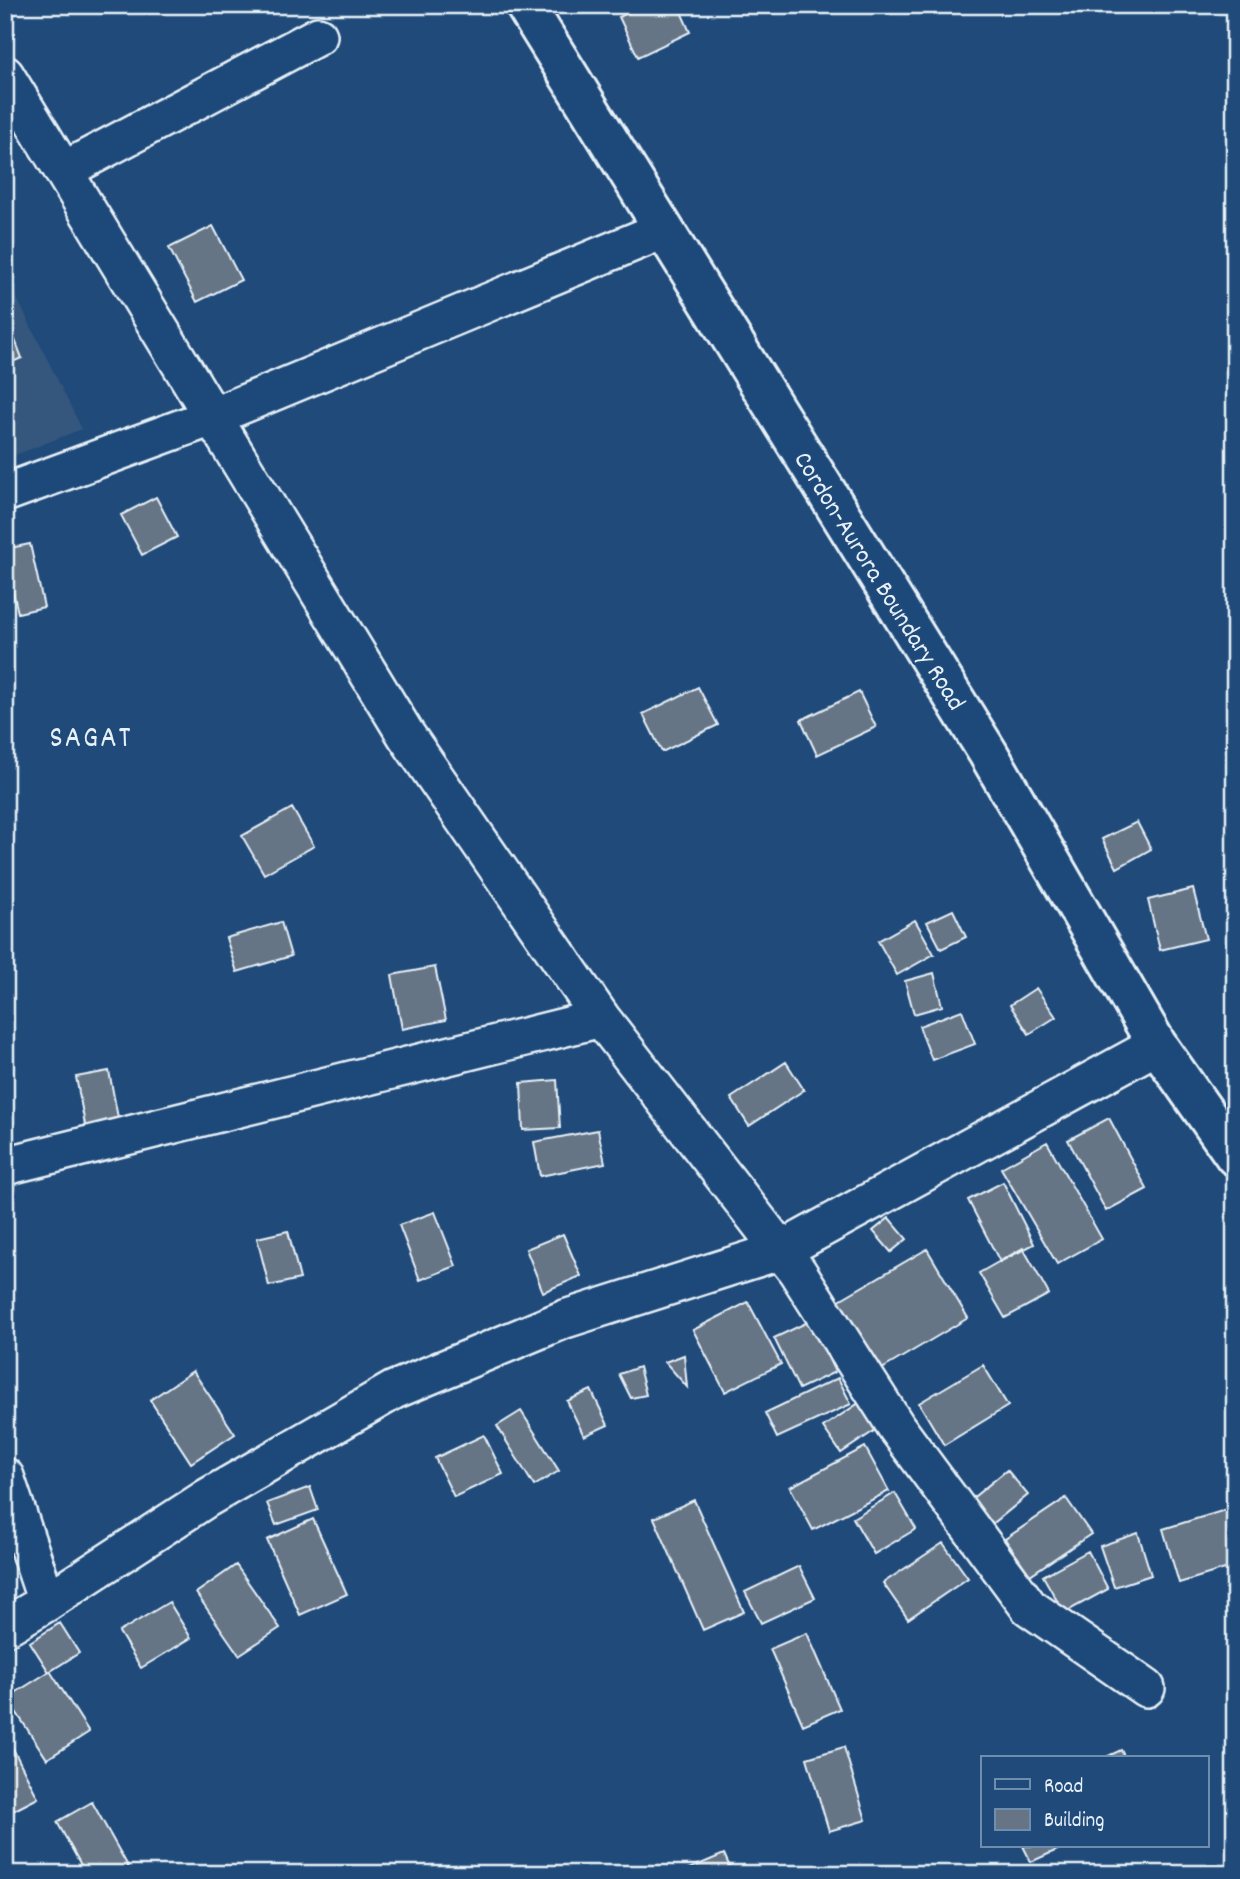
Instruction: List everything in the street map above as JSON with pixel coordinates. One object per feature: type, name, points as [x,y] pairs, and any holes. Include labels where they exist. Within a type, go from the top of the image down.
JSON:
[{"type":"main road","name":"Cordon-Aurora Boundary Road","points":[[525,5],[988,753],[1157,1045],[1235,1156]]},
{"type":"street","points":[[63,171],[318,36]]},
{"type":"street","points":[[5,75],[406,735],[601,1018],[782,1250],[897,1428],[1028,1607],[1146,1688]]},
{"type":"street","points":[[5,493],[212,417],[663,230]]},
{"type":"street","points":[[5,1166],[601,1018]]},
{"type":"street","points":[[5,1627],[207,1498],[394,1390],[565,1319],[782,1250],[1157,1045]]},
{"type":"street","points":[[5,1478],[47,1602]]},
{"type":"shaded area","points":[[5,274],[82,429],[5,459]]},
{"type":"building","points":[[644,5],[678,5],[690,32],[638,57],[619,17]]},
{"type":"building","points":[[213,226],[241,280],[197,302],[169,248]]},
{"type":"building","points":[[12,332],[22,358],[5,365],[5,334]]},
{"type":"building","points":[[156,497],[177,537],[142,555],[121,515]]},
{"type":"building","points":[[30,544],[44,607],[18,613],[5,549]]},
{"type":"building","points":[[698,687],[718,725],[662,752],[643,714]]},
{"type":"building","points":[[859,692],[876,727],[817,755],[801,720]]},
{"type":"building","points":[[292,808],[314,846],[264,874],[242,836]]},
{"type":"building","points":[[1137,822],[1151,849],[1117,868],[1102,839]]},
{"type":"building","points":[[1193,889],[1206,939],[1160,950],[1148,900]]},
{"type":"building","points":[[953,910],[966,937],[941,949],[927,922]]},
{"type":"building","points":[[915,920],[934,954],[897,975],[878,941]]},
{"type":"building","points":[[281,922],[291,956],[237,972],[226,938]]},
{"type":"building","points":[[435,967],[446,1020],[402,1029],[392,975]]},
{"type":"building","points":[[934,973],[942,1006],[914,1014],[905,981]]},
{"type":"building","points":[[1036,988],[1056,1017],[1029,1034],[1010,1005]]},
{"type":"building","points":[[962,1010],[975,1044],[932,1060],[919,1026]]},
{"type":"building","points":[[786,1062],[804,1090],[749,1126],[731,1098]]},
{"type":"building","points":[[109,1071],[119,1123],[86,1130],[76,1077]]},
{"type":"building","points":[[557,1080],[560,1128],[523,1130],[521,1083]]},
{"type":"building","points":[[1109,1118],[1147,1189],[1106,1211],[1068,1140]]},
{"type":"building","points":[[598,1130],[605,1163],[540,1176],[534,1142]]},
{"type":"building","points":[[1047,1142],[1102,1239],[1057,1264],[1001,1168]]},
{"type":"building","points":[[1003,1182],[1034,1244],[1000,1262],[968,1200]]},
{"type":"building","points":[[435,1212],[456,1266],[420,1280],[399,1225]]},
{"type":"building","points":[[889,1218],[907,1239],[891,1252],[873,1231]]},
{"type":"building","points":[[288,1231],[300,1279],[269,1286],[257,1238]]},
{"type":"building","points":[[563,1234],[581,1276],[543,1292],[526,1249]]},
{"type":"building","points":[[1023,1248],[1049,1294],[1005,1318],[979,1273]]},
{"type":"building","points":[[927,1249],[968,1318],[877,1372],[836,1302]]},
{"type":"building","points":[[748,1302],[781,1364],[725,1392],[693,1330]]},
{"type":"building","points":[[810,1321],[835,1372],[799,1389],[774,1338]]},
{"type":"building","points":[[684,1355],[687,1387],[665,1362]]},
{"type":"building","points":[[983,1365],[1008,1406],[944,1445],[919,1403]]},
{"type":"building","points":[[639,1367],[646,1395],[631,1398],[619,1374]]},
{"type":"building","points":[[193,1371],[235,1434],[191,1463],[150,1400]]},
{"type":"building","points":[[838,1378],[851,1404],[777,1438],[765,1413]]},
{"type":"building","points":[[591,1390],[608,1425],[584,1436],[567,1401]]},
{"type":"building","points":[[859,1403],[877,1429],[841,1453],[823,1427]]},
{"type":"building","points":[[521,1411],[559,1471],[534,1486],[497,1426]]},
{"type":"building","points":[[484,1435],[503,1474],[454,1497],[435,1458]]},
{"type":"building","points":[[865,1447],[889,1491],[813,1530],[790,1487]]},
{"type":"building","points":[[1007,1470],[1028,1495],[990,1526],[969,1501]]},
{"type":"building","points":[[310,1487],[318,1510],[276,1525],[267,1503]]},
{"type":"building","points":[[895,1493],[916,1529],[874,1554],[853,1518]]},
{"type":"building","points":[[1066,1498],[1091,1534],[1030,1575],[1005,1539]]},
{"type":"building","points":[[694,1500],[744,1612],[703,1630],[654,1518]]},
{"type":"building","points":[[1235,1507],[1235,1566],[1179,1583],[1163,1529]]},
{"type":"building","points":[[313,1519],[347,1594],[300,1615],[267,1540]]},
{"type":"building","points":[[1138,1533],[1151,1575],[1114,1587],[1100,1546]]},
{"type":"building","points":[[943,1543],[968,1578],[908,1619],[883,1583]]},
{"type":"building","points":[[1088,1551],[1108,1589],[1064,1613],[1043,1576]]},
{"type":"building","points":[[236,1565],[280,1628],[239,1655],[196,1593]]},
{"type":"building","points":[[799,1566],[815,1598],[761,1623],[745,1592]]},
{"type":"building","points":[[169,1602],[191,1638],[141,1668],[119,1632]]},
{"type":"building","points":[[60,1623],[79,1653],[49,1672],[30,1642]]},
{"type":"building","points":[[807,1633],[840,1709],[803,1725],[770,1649]]},
{"type":"building","points":[[50,1671],[89,1732],[47,1759],[7,1698]]},
{"type":"building","points":[[5,1733],[38,1798],[5,1815]]},
{"type":"building","points":[[844,1747],[866,1820],[829,1831],[807,1758]]},
{"type":"building","points":[[1121,1750],[1124,1756],[1108,1756]]},
{"type":"building","points":[[92,1802],[129,1868],[118,1874],[86,1874],[57,1822]]},
{"type":"building","points":[[1024,1848],[1062,1848],[1031,1862]]},
{"type":"building","points":[[724,1854],[733,1874],[677,1874]]},
{"type":"district","name":"SAGAT","points":[[91,736]]}]
